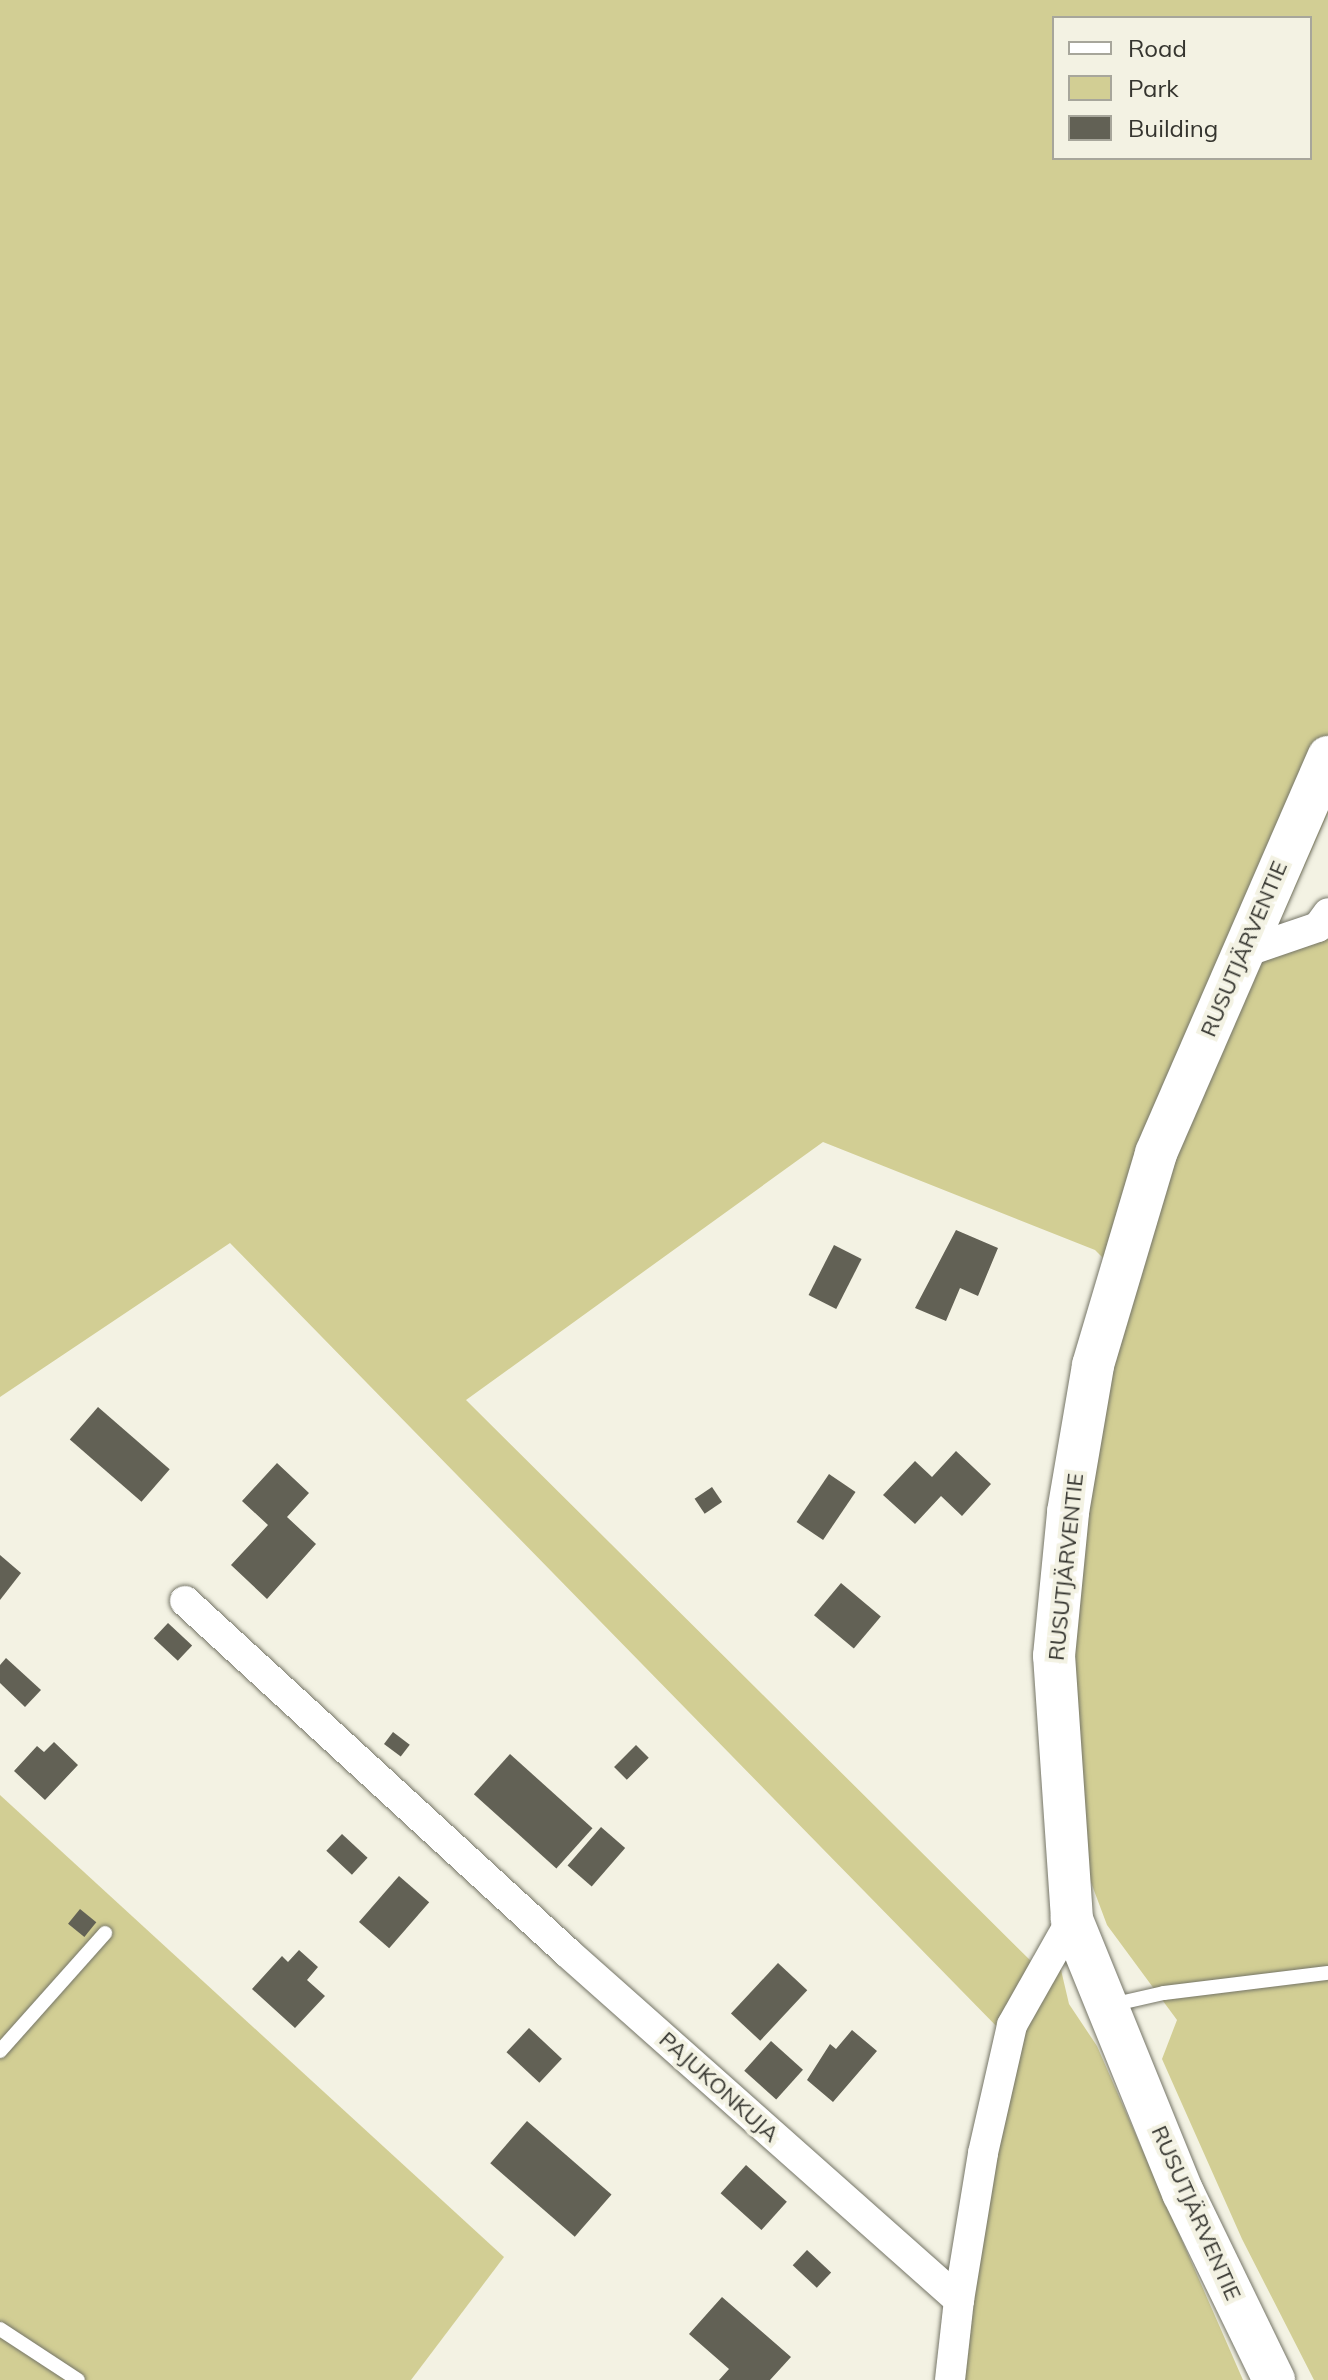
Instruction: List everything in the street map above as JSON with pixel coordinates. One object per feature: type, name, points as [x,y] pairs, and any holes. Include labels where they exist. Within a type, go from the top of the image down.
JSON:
[{"type":"main road","name":"RUSUTJÄRVENTIE","points":[[1274,2380],[1183,2193],[1072,1919],[1054,1656],[1068,1512],[1093,1365],[1156,1153],[1328,757]]},
{"type":"street","points":[[1242,953],[1318,927],[1328,913]]},
{"type":"street","name":"PAJUKONKUJA","points":[[185,1601],[556,1942],[959,2300]]},
{"type":"street","points":[[950,2380],[959,2300],[983,2153],[1012,2025],[1072,1919]]},
{"type":"lane","points":[[0,2051],[105,1933]]},
{"type":"lane","points":[[1107,2006],[1164,1993],[1328,1973]]},
{"type":"lane","points":[[0,2329],[78,2380]]},
{"type":"green space","points":[[0,0],[1328,0],[1328,813],[1265,956],[1328,933],[1328,2380],[1314,2380],[1242,2239],[1162,2059],[1177,2020],[1107,1925],[1051,1776],[1112,1267],[1095,1250],[823,1142],[466,1400],[1036,1966],[1054,1940],[1069,2004],[1097,2046],[1243,2380],[943,2380],[1004,2034],[230,1243],[0,1397]]},
{"type":"green space","points":[[0,1795],[504,2257],[411,2380],[0,2380]]},
{"type":"building","points":[[956,1230],[998,1248],[978,1296],[960,1288],[946,1321],[915,1308]]},
{"type":"building","points":[[834,1245],[862,1259],[836,1309],[809,1295]]},
{"type":"building","points":[[98,1407],[170,1469],[141,1502],[70,1439]]},
{"type":"building","points":[[956,1451],[991,1484],[962,1516],[941,1496],[915,1524],[883,1495],[915,1461],[932,1477]]},
{"type":"building","points":[[277,1463],[309,1493],[287,1517],[316,1544],[267,1599],[231,1565],[268,1525],[242,1501]]},
{"type":"building","points":[[829,1474],[856,1492],[823,1540],[797,1522]]},
{"type":"building","points":[[712,1487],[722,1502],[705,1514],[695,1499]]},
{"type":"building","points":[[0,1555],[21,1573],[0,1600]]},
{"type":"building","points":[[841,1583],[881,1616],[854,1649],[814,1615]]},
{"type":"building","points":[[168,1623],[192,1646],[178,1661],[154,1638]]},
{"type":"building","points":[[6,1658],[41,1690],[25,1707],[0,1683],[0,1665]]},
{"type":"building","points":[[393,1732],[410,1745],[401,1757],[384,1744]]},
{"type":"building","points":[[54,1742],[78,1765],[45,1800],[14,1771],[37,1746],[44,1752]]},
{"type":"building","points":[[636,1745],[649,1758],[627,1780],[614,1767]]},
{"type":"building","points":[[510,1754],[592,1828],[556,1868],[474,1794]]},
{"type":"building","points":[[601,1827],[625,1848],[592,1886],[568,1865]]},
{"type":"building","points":[[342,1834],[368,1858],[352,1875],[326,1851]]},
{"type":"building","points":[[399,1876],[429,1902],[389,1948],[359,1922]]},
{"type":"building","points":[[80,1909],[96,1922],[84,1937],[68,1924]]},
{"type":"building","points":[[299,1950],[318,1967],[307,1980],[325,1996],[295,2028],[252,1989],[282,1956],[288,1962]]},
{"type":"building","points":[[778,1963],[807,1990],[760,2041],[731,2013]]},
{"type":"building","points":[[529,2028],[562,2059],[539,2083],[506,2052]]},
{"type":"building","points":[[852,2030],[877,2051],[833,2102],[807,2080],[830,2044],[836,2049]]},
{"type":"building","points":[[771,2041],[803,2070],[776,2099],[744,2071]]},
{"type":"building","points":[[527,2121],[612,2194],[575,2237],[490,2163]]},
{"type":"building","points":[[746,2165],[787,2202],[761,2230],[721,2193]]},
{"type":"building","points":[[807,2250],[831,2273],[817,2288],[793,2265]]},
{"type":"building","points":[[722,2297],[791,2357],[770,2380],[719,2380],[729,2369],[689,2334]]}]
